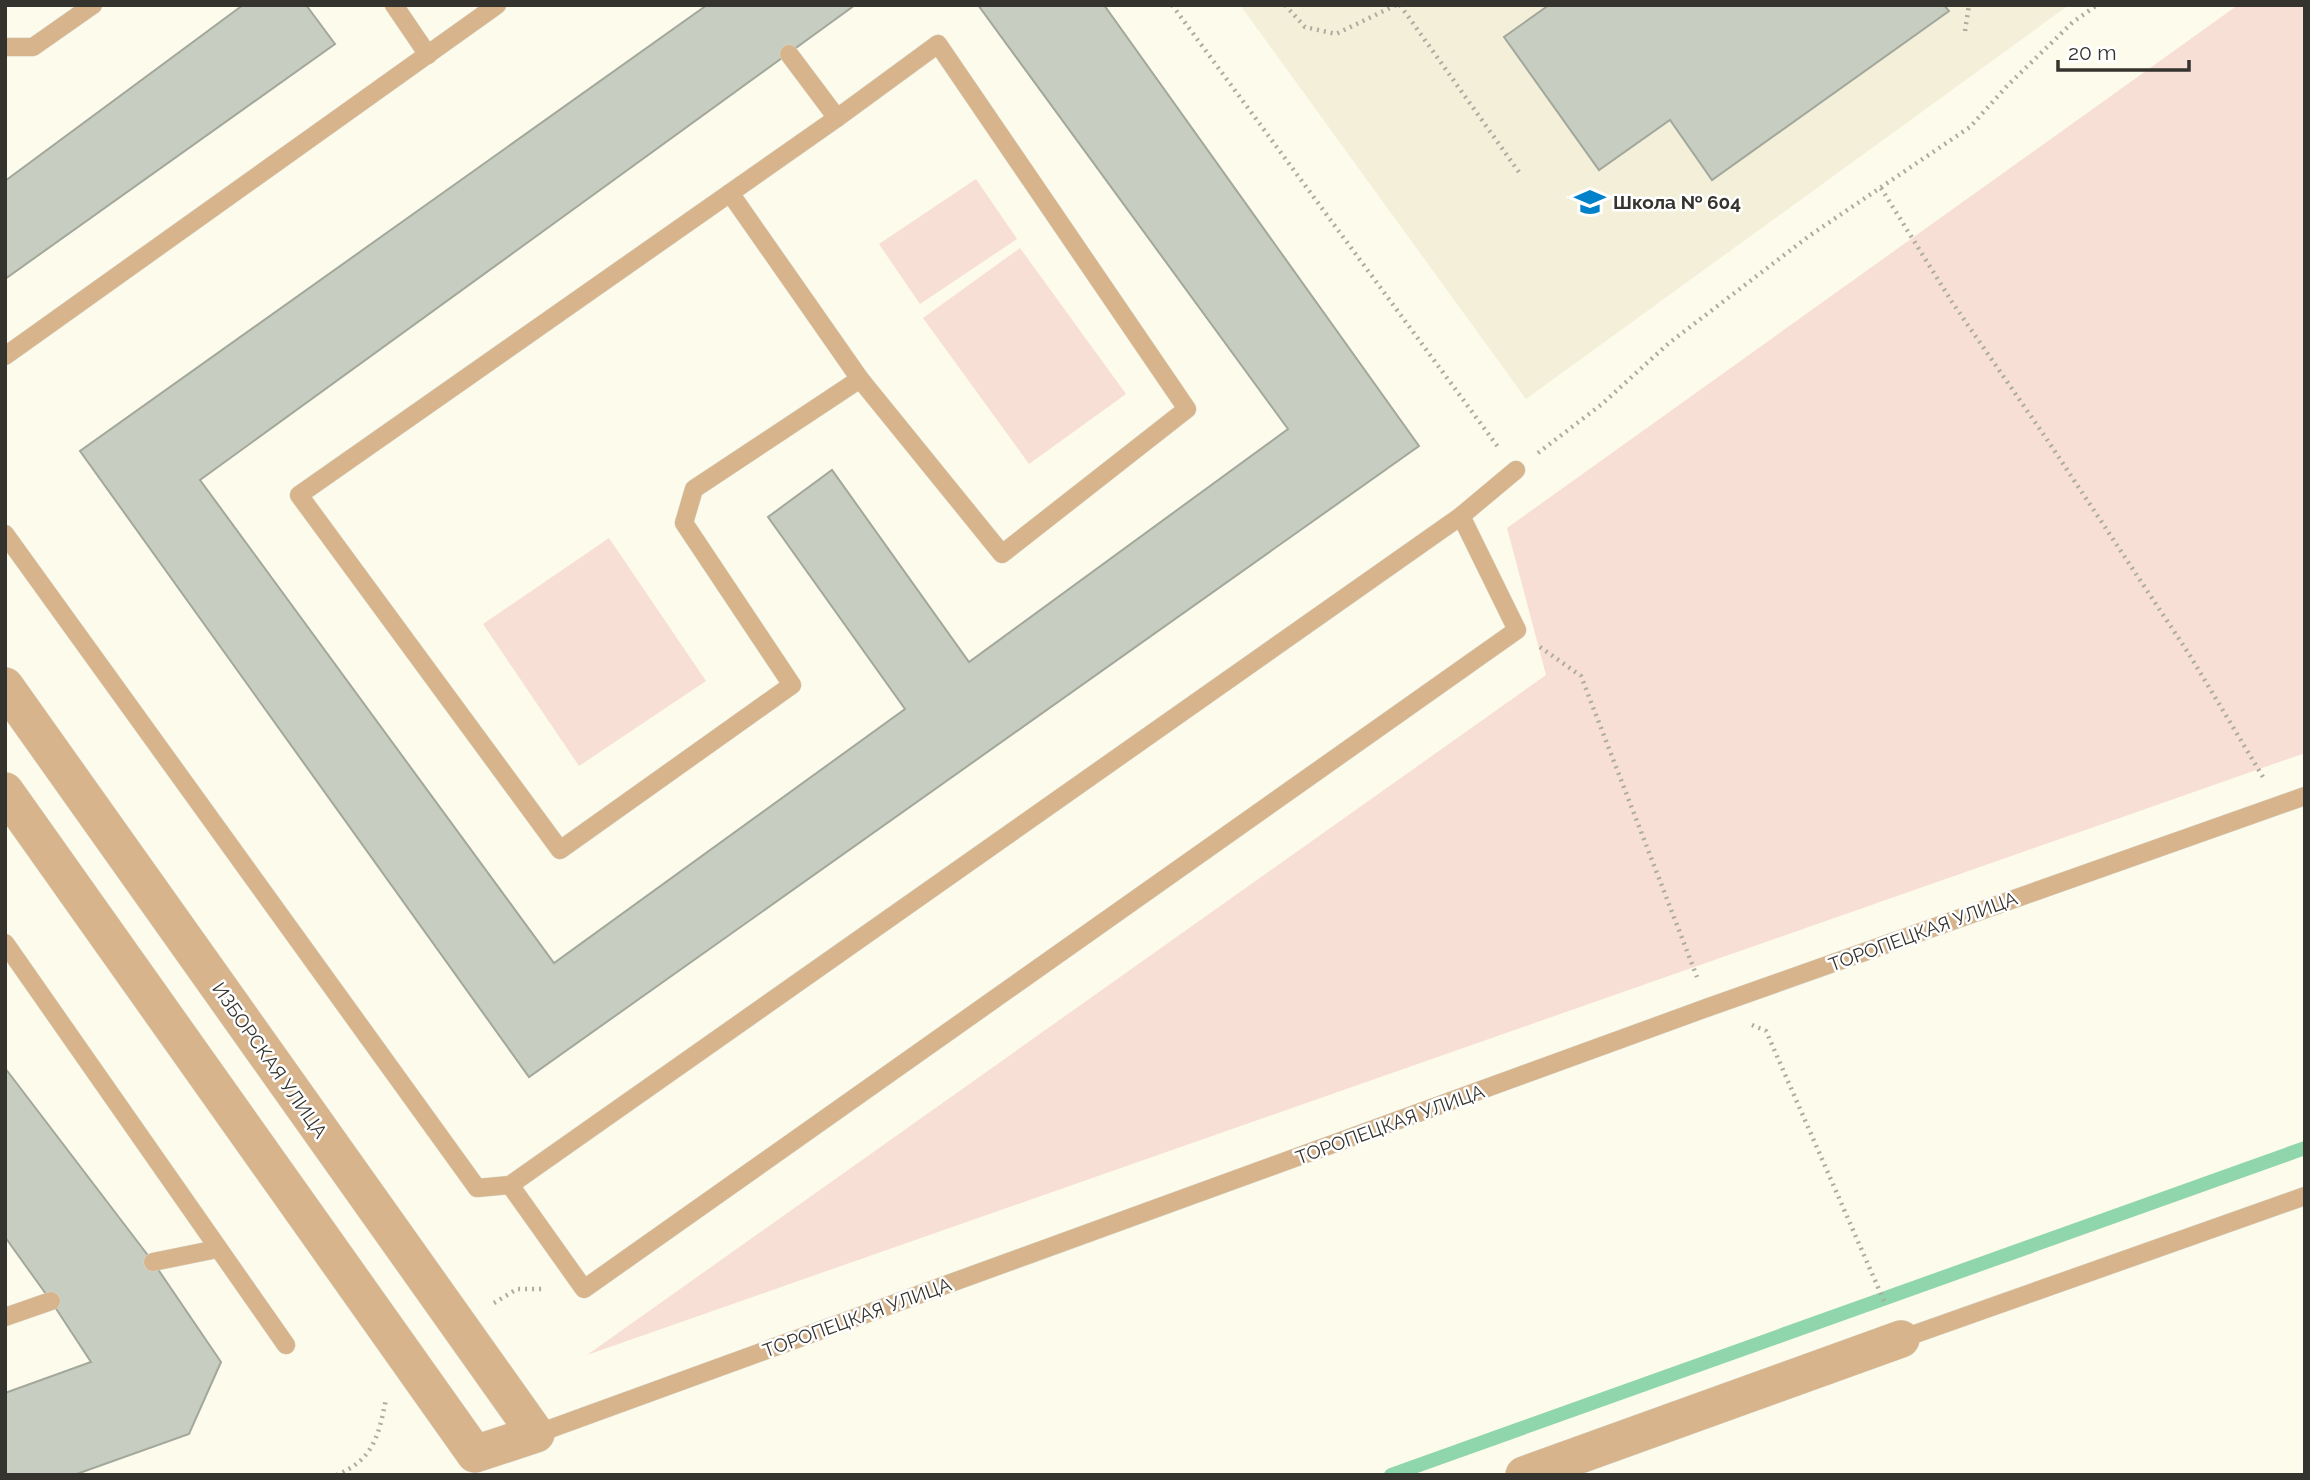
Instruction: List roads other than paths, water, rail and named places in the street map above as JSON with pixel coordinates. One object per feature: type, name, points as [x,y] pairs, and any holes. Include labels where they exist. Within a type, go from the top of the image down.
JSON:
[{"type":"street","name":"ИЗБОРСКАЯ УЛИЦА","points":[[5,687],[536,1434]]},
{"type":"street","name":"ТОРОПЕЦКАЯ УЛИЦА","points":[[5,792],[475,1454],[536,1434]]},
{"type":"street","points":[[1524,1475],[1901,1339]]},
{"type":"lane","points":[[5,47],[33,47],[93,5]]},
{"type":"lane","points":[[394,5],[428,55]]},
{"type":"lane","points":[[5,356],[497,5]]},
{"type":"lane","points":[[730,193],[860,379],[1002,554],[1187,409],[938,44],[837,118],[299,495],[560,850],[792,685],[684,523],[694,489],[860,379]]},
{"type":"lane","points":[[789,54],[837,118]]},
{"type":"lane","points":[[5,534],[477,1188],[510,1185],[1461,516],[1516,470]]},
{"type":"lane","points":[[510,1185],[584,1289],[1517,630],[1461,516]]},
{"type":"lane","name":"ТОРОПЕЦКАЯ УЛИЦА","points":[[536,1434],[1709,1007],[2305,796]]},
{"type":"lane","points":[[5,943],[286,1345]]},
{"type":"lane","points":[[1901,1339],[2305,1196]]},
{"type":"lane","points":[[152,1262],[217,1249]]},
{"type":"lane","points":[[5,1317],[51,1301]]},
{"type":"waterway","points":[[1391,1475],[2305,1148]]},
{"type":"place","name":"Школа № 604","points":[[1590,202]]}]
